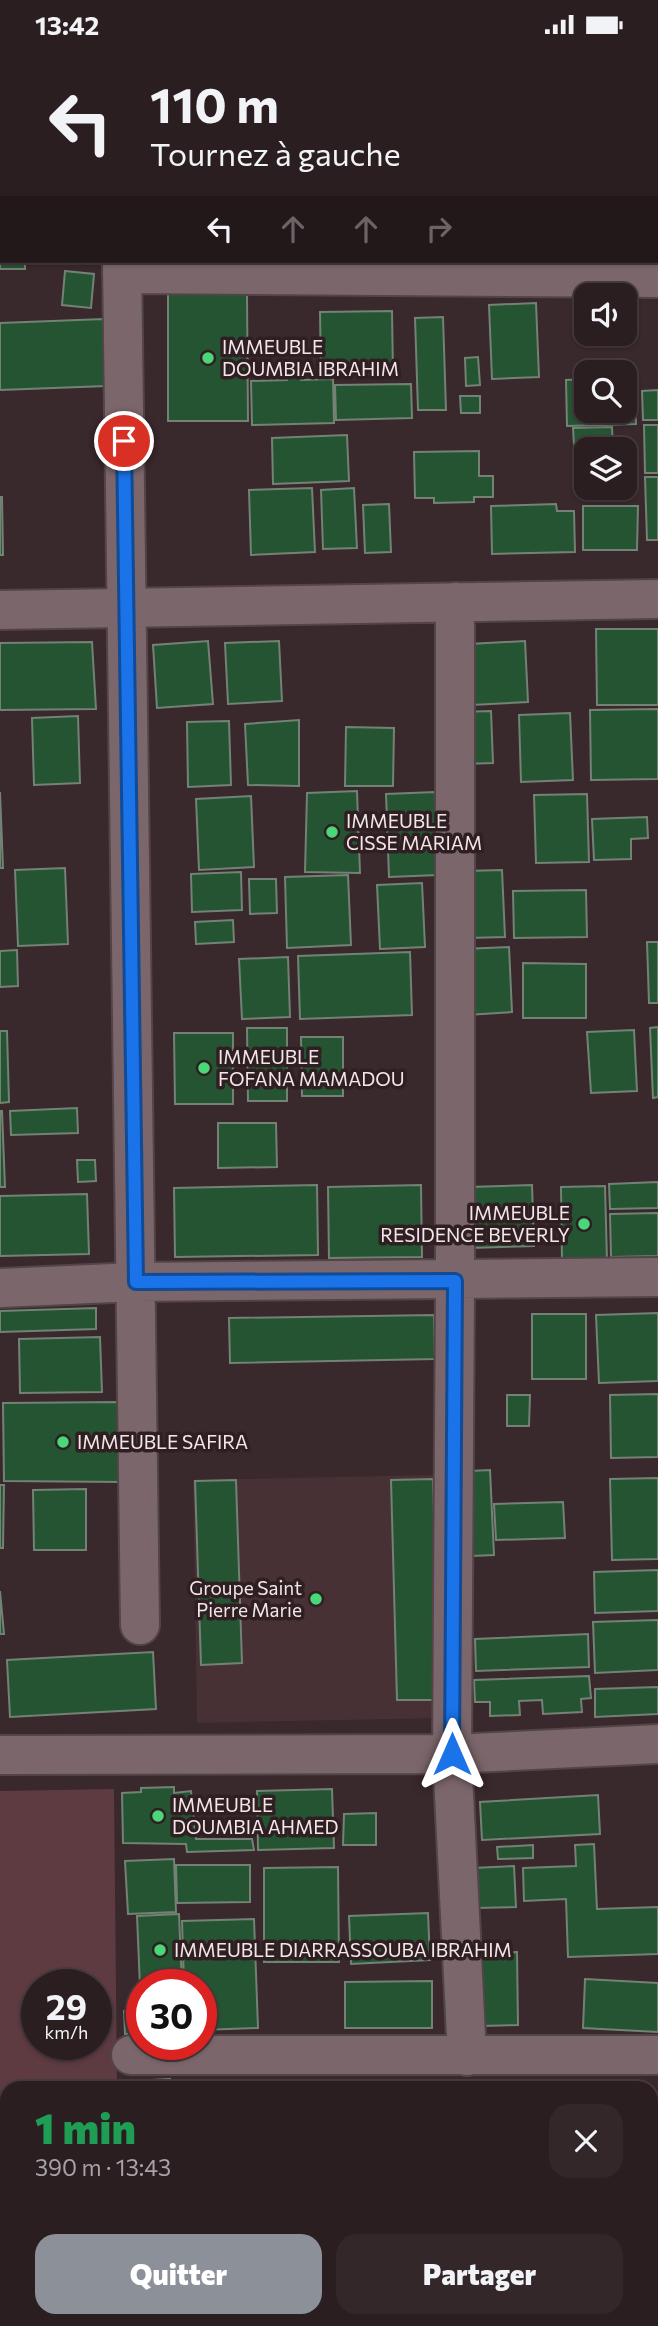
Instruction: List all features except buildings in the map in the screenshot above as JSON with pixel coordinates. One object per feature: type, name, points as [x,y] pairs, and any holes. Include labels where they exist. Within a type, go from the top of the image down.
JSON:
[{"type":"street","points":[[140,1625],[122,267],[443,268],[658,278]]},
{"type":"street","points":[[0,610],[658,599]]},
{"type":"street","points":[[455,602],[452,1754],[467,2056]]},
{"type":"street","points":[[0,1288],[136,1282],[658,1277]]},
{"type":"street","points":[[0,1755],[452,1754],[658,1744]]},
{"type":"street","points":[[217,2055],[658,2055]]},
{"type":"shaded area","name":"Groupe Saint Pierre Marie","points":[[435,1475],[440,1718],[197,1723],[193,1480]]},
{"type":"shaded area","points":[[114,1789],[117,2081],[0,2081],[0,1791]]},
{"type":"place","name":"IMMEUBLE DOUMBIA IBRAHIM","points":[[208,358]]},
{"type":"place","name":"IMMEUBLE CISSE MARIAM","points":[[332,832]]},
{"type":"place","name":"IMMEUBLE FOFANA MAMADOU","points":[[204,1068]]},
{"type":"place","name":"IMMEUBLE RESIDENCE BEVERLY","points":[[584,1224]]},
{"type":"place","name":"IMMEUBLE SAFIRA","points":[[63,1442]]},
{"type":"place","name":"Groupe Saint Pierre Marie","points":[[316,1599]]},
{"type":"place","name":"IMMEUBLE DOUMBIA AHMED","points":[[158,1816]]},
{"type":"place","name":"IMMEUBLE DIARRASSOUBA IBRAHIM","points":[[160,1950]]},
{"type":"route","points":[[124,441],[136,1282],[455,1281],[452,1754]]}]
